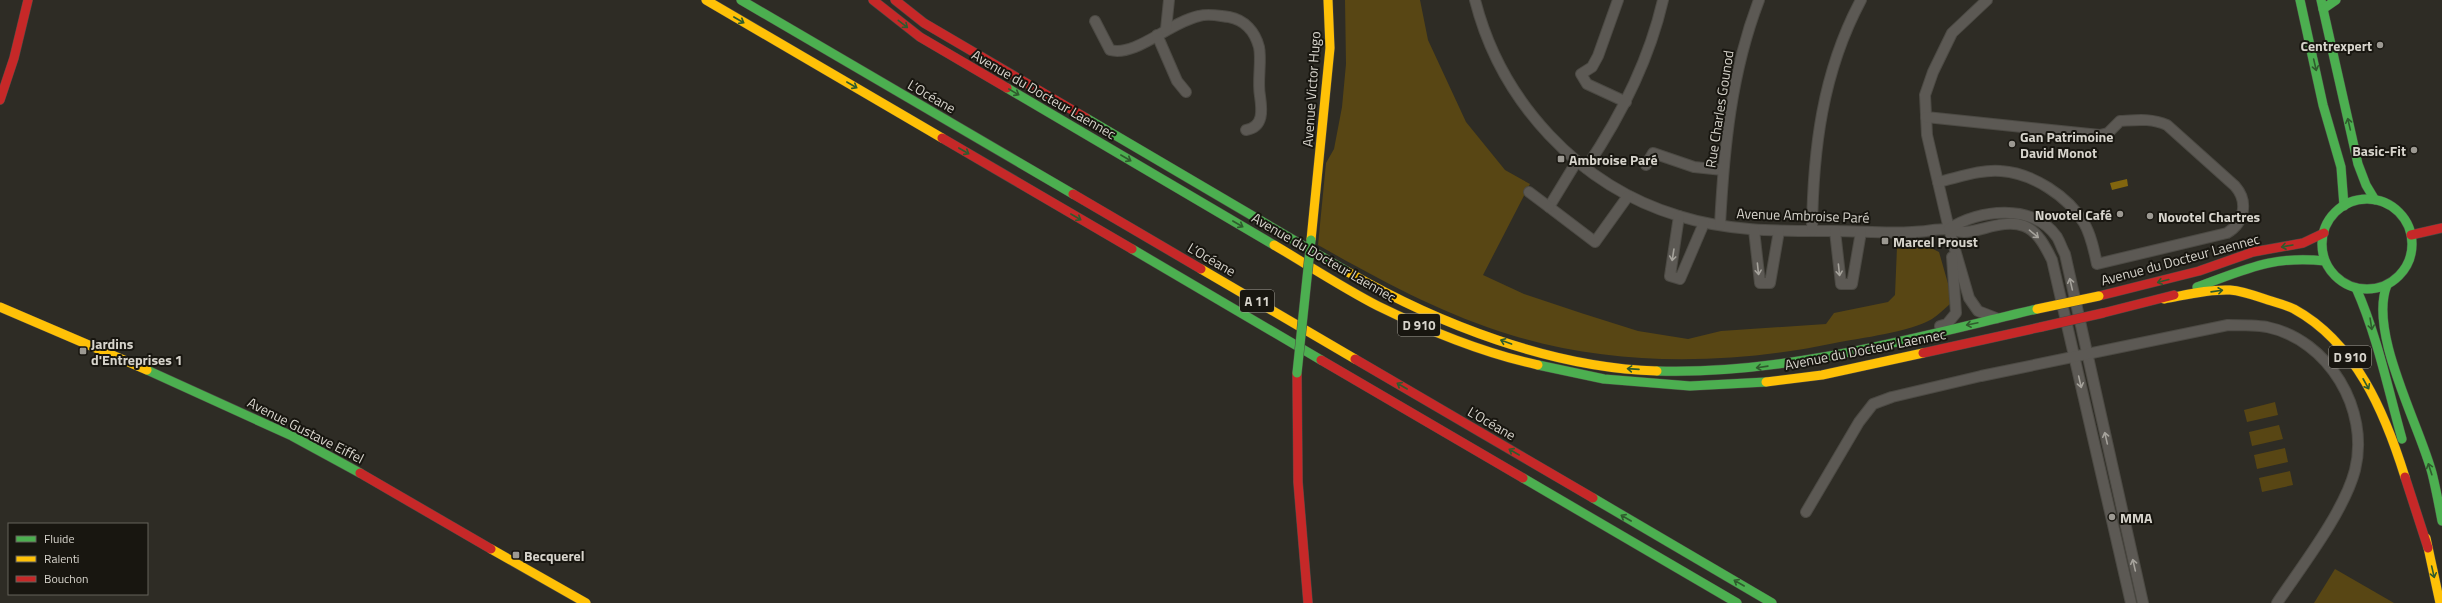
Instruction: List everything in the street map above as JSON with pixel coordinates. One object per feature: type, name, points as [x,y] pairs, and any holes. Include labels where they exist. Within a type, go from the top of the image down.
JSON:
[{"type":"main road","points":[[0,100],[14,58],[28,0]]},
{"type":"main road","name":"A 11","points":[[706,0],[1736,603]]},
{"type":"main road","name":"L’Océane","points":[[741,0],[1772,603]]},
{"type":"main road","name":"Avenue du Docteur Laennec","points":[[873,0],[920,37],[1378,306],[1447,337],[1516,360],[1604,379],[1690,386],[1758,383],[1830,373],[2164,299],[2256,263],[2281,258],[2325,260]]},
{"type":"main road","name":"Avenue du Docteur Laennec","points":[[895,0],[924,23],[1381,291],[1477,332],[1518,346],[1608,367],[1690,372],[1757,368],[1818,358],[2099,296],[2199,271],[2252,252],[2303,243],[2324,233]]},
{"type":"main road","name":"Avenue Victor Hugo","points":[[1308,603],[1298,474],[1297,373],[1310,240],[1318,180],[1330,48],[1328,0]]},
{"type":"main road","points":[[2300,0],[2324,106],[2343,168],[2346,189],[2344,206]]},
{"type":"main road","points":[[2336,0],[2322,5],[2358,164],[2366,185],[2375,200]]},
{"type":"main road","points":[[2375,200],[2388,204],[2407,222],[2411,235],[2412,247],[2405,270],[2386,285],[2367,290],[2356,288],[2338,278],[2325,260],[2323,251],[2324,233],[2332,217],[2344,206],[2354,201],[2375,200]]},
{"type":"main road","points":[[2411,235],[2442,228]]},
{"type":"main road","name":"D 910","points":[[2386,285],[2383,293],[2381,314],[2384,336],[2432,473],[2442,521]]},
{"type":"main road","name":"D 910","points":[[2356,288],[2369,317],[2373,339],[2410,467],[2440,603]]},
{"type":"main road","name":"D 910","points":[[2164,299],[2228,290],[2266,298],[2296,309],[2316,323],[2335,340],[2351,358],[2380,411],[2428,548]]},
{"type":"main road","name":"Avenue Gustave Eiffel","points":[[0,307],[197,392],[292,436],[393,491],[543,581],[586,603]]},
{"type":"street","points":[[1166,29],[1169,0]]},
{"type":"street","name":"Avenue Ambroise Paré","points":[[1475,0],[1495,57],[1514,91],[1541,126],[1562,150],[1628,196],[1680,216],[1704,223],[1754,230],[1911,232],[1949,229],[1964,232],[2001,224],[2024,226],[2044,243],[2052,260],[2131,603]]},
{"type":"street","points":[[1618,0],[1598,56],[1592,67],[1581,74],[1587,84],[1626,102]]},
{"type":"street","points":[[1586,168],[1606,139],[1626,102],[1657,26],[1663,0]]},
{"type":"street","name":"Rue Charles Gounod","points":[[1720,225],[1727,129],[1738,64],[1748,29],[1759,0]]},
{"type":"street","points":[[1812,231],[1816,147],[1826,87],[1836,54],[1861,0]]},
{"type":"street","points":[[1988,0],[1952,33],[1931,77],[1925,95],[1927,135],[1949,229],[1969,298],[1978,311],[1998,318]]},
{"type":"street","points":[[1095,21],[1110,50],[1119,52],[1133,48],[1166,29],[1199,15],[1239,19],[1250,28],[1259,49],[1258,78],[1263,107],[1261,119],[1253,129],[1246,130]]},
{"type":"street","points":[[1157,35],[1177,81],[1186,92]]},
{"type":"street","points":[[1926,117],[2100,136],[2108,133],[2120,121],[2146,119],[2159,122],[2167,125],[2241,192],[2242,217],[2237,227],[2227,233],[2097,264],[2084,223],[2069,205],[2052,190],[2024,176],[2000,171],[1938,182]]},
{"type":"street","points":[[1646,165],[1653,153],[1694,167],[1723,170]]},
{"type":"street","points":[[1549,207],[1577,161]]},
{"type":"street","points":[[1529,192],[1595,242],[1628,196]]},
{"type":"street","points":[[1949,229],[1961,220],[1981,214],[2009,212],[2036,220],[2056,236],[2065,254],[2143,603]]},
{"type":"street","points":[[1680,216],[1670,276],[1680,279],[1704,223]]},
{"type":"street","points":[[1861,348],[1947,324],[1956,313],[1957,299],[1949,229]]},
{"type":"street","points":[[1754,230],[1760,283],[1770,283],[1779,231]]},
{"type":"street","points":[[1835,231],[1841,284],[1852,284],[1861,232]]},
{"type":"street","points":[[1806,512],[1860,422],[1873,404],[1892,397],[1959,381],[2086,353],[2228,325],[2248,325],[2269,328],[2294,338],[2319,356],[2341,379],[2357,425],[2355,469],[2343,502],[2277,603]]},
{"type":"shaded area","points":[[1345,0],[1420,0],[1428,40],[1466,122],[1505,170],[1530,184],[1483,275],[1524,294],[1638,331],[1688,339],[1721,331],[1826,324],[1834,313],[1888,302],[1895,295],[1897,247],[1929,247],[1939,252],[1949,287],[1950,304],[1932,319],[1923,324],[1885,334],[1755,356],[1714,359],[1673,359],[1591,353],[1511,335],[1485,327],[1436,307],[1388,283],[1318,245],[1326,163],[1334,149],[1342,107],[1346,64]]},
{"type":"shaded area","points":[[2127,179],[2128,186],[2112,190],[2110,183]]},
{"type":"shaded area","points":[[2275,402],[2278,415],[2247,422],[2244,410]]},
{"type":"shaded area","points":[[2279,425],[2283,439],[2252,446],[2249,432]]},
{"type":"shaded area","points":[[2285,448],[2288,462],[2257,469],[2254,455]]},
{"type":"shaded area","points":[[2290,471],[2293,485],[2262,492],[2259,478]]},
{"type":"shaded area","points":[[2335,569],[2394,603],[2314,603]]},
{"type":"traffic: fast","points":[[741,0],[1073,194]]},
{"type":"traffic: fast","points":[[2300,0],[2323,105],[2341,167],[2344,206]]},
{"type":"traffic: fast","points":[[2321,0],[2358,164],[2366,185],[2375,200]]},
{"type":"traffic: fast","points":[[2323,9],[2336,0]]},
{"type":"traffic: fast","points":[[1007,88],[1274,245]]},
{"type":"traffic: fast","points":[[1086,118],[1348,272]]},
{"type":"traffic: fast","points":[[2367,199],[2384,202],[2399,212],[2409,227],[2412,244],[2409,261],[2399,276],[2384,286],[2367,289],[2350,286],[2335,276],[2325,261],[2322,244],[2325,227],[2335,212],[2350,202],[2367,199]]},
{"type":"traffic: fast","points":[[1297,373],[1311,240]]},
{"type":"traffic: fast","points":[[1132,249],[1321,360]]},
{"type":"traffic: fast","points":[[2197,287],[2259,265],[2289,260],[2325,261]]},
{"type":"traffic: fast","points":[[2387,285],[2383,305],[2384,327],[2389,352],[2426,453],[2432,473],[2442,521]]},
{"type":"traffic: fast","points":[[2356,288],[2370,324],[2382,362],[2402,439]]},
{"type":"traffic: fast","points":[[1657,371],[1705,371],[1801,361],[1896,342],[2037,309]]},
{"type":"traffic: fast","points":[[1538,365],[1604,379],[1690,386],[1766,382]]},
{"type":"traffic: fast","points":[[147,370],[292,436],[360,473]]},
{"type":"traffic: fast","points":[[1523,478],[1737,603]]},
{"type":"traffic: fast","points":[[1593,498],[1772,603]]},
{"type":"traffic: slow","points":[[706,0],[942,138]]},
{"type":"traffic: slow","points":[[1311,240],[1330,48],[1328,0]]},
{"type":"traffic: slow","points":[[1274,245],[1352,292],[1397,315],[1477,348],[1538,365]]},
{"type":"traffic: slow","points":[[1201,269],[1355,359]]},
{"type":"traffic: slow","points":[[1348,272],[1419,309],[1497,340],[1577,362],[1617,368],[1657,371]]},
{"type":"traffic: slow","points":[[2164,299],[2205,291],[2230,290],[2285,305],[2316,323],[2335,341],[2351,360],[2365,382],[2388,429],[2405,477]]},
{"type":"traffic: slow","points":[[2037,309],[2099,296]]},
{"type":"traffic: slow","points":[[0,307],[147,370]]},
{"type":"traffic: slow","points":[[1766,382],[1822,375],[1923,353]]},
{"type":"traffic: slow","points":[[2426,538],[2440,603]]},
{"type":"traffic: slow","points":[[491,549],[586,603]]},
{"type":"traffic: jam","points":[[0,100],[14,58],[28,0]]},
{"type":"traffic: jam","points":[[873,0],[920,37],[1007,88]]},
{"type":"traffic: jam","points":[[895,0],[924,23],[1086,118]]},
{"type":"traffic: jam","points":[[942,138],[1132,249]]},
{"type":"traffic: jam","points":[[1073,194],[1201,269]]},
{"type":"traffic: jam","points":[[2411,235],[2442,228]]},
{"type":"traffic: jam","points":[[2099,296],[2199,271],[2253,252],[2303,243],[2324,233]]},
{"type":"traffic: jam","points":[[2103,313],[2174,295]]},
{"type":"traffic: jam","points":[[2041,327],[2103,313]]},
{"type":"traffic: jam","points":[[1923,353],[2041,327]]},
{"type":"traffic: jam","points":[[1355,359],[1593,498]]},
{"type":"traffic: jam","points":[[1321,360],[1523,478]]},
{"type":"traffic: jam","points":[[1297,373],[1298,482],[1308,603]]},
{"type":"traffic: jam","points":[[360,473],[491,549]]},
{"type":"traffic: jam","points":[[2405,477],[2428,548]]},
{"type":"place","name":"Centrexpert","points":[[2380,45]]},
{"type":"place","name":"Gan Patrimoine David Monot","points":[[2012,144]]},
{"type":"place","name":"Basic-Fit","points":[[2414,150]]},
{"type":"place","name":"Ambroise Paré","points":[[1561,159]]},
{"type":"place","name":"Novotel Café","points":[[2120,214]]},
{"type":"place","name":"Novotel Chartres","points":[[2150,216]]},
{"type":"place","name":"Marcel Proust","points":[[1885,241]]},
{"type":"place","name":"Jardins d'Entreprises 1","points":[[83,351]]},
{"type":"place","name":"MMA","points":[[2112,517]]},
{"type":"place","name":"Becquerel","points":[[516,555]]}]
